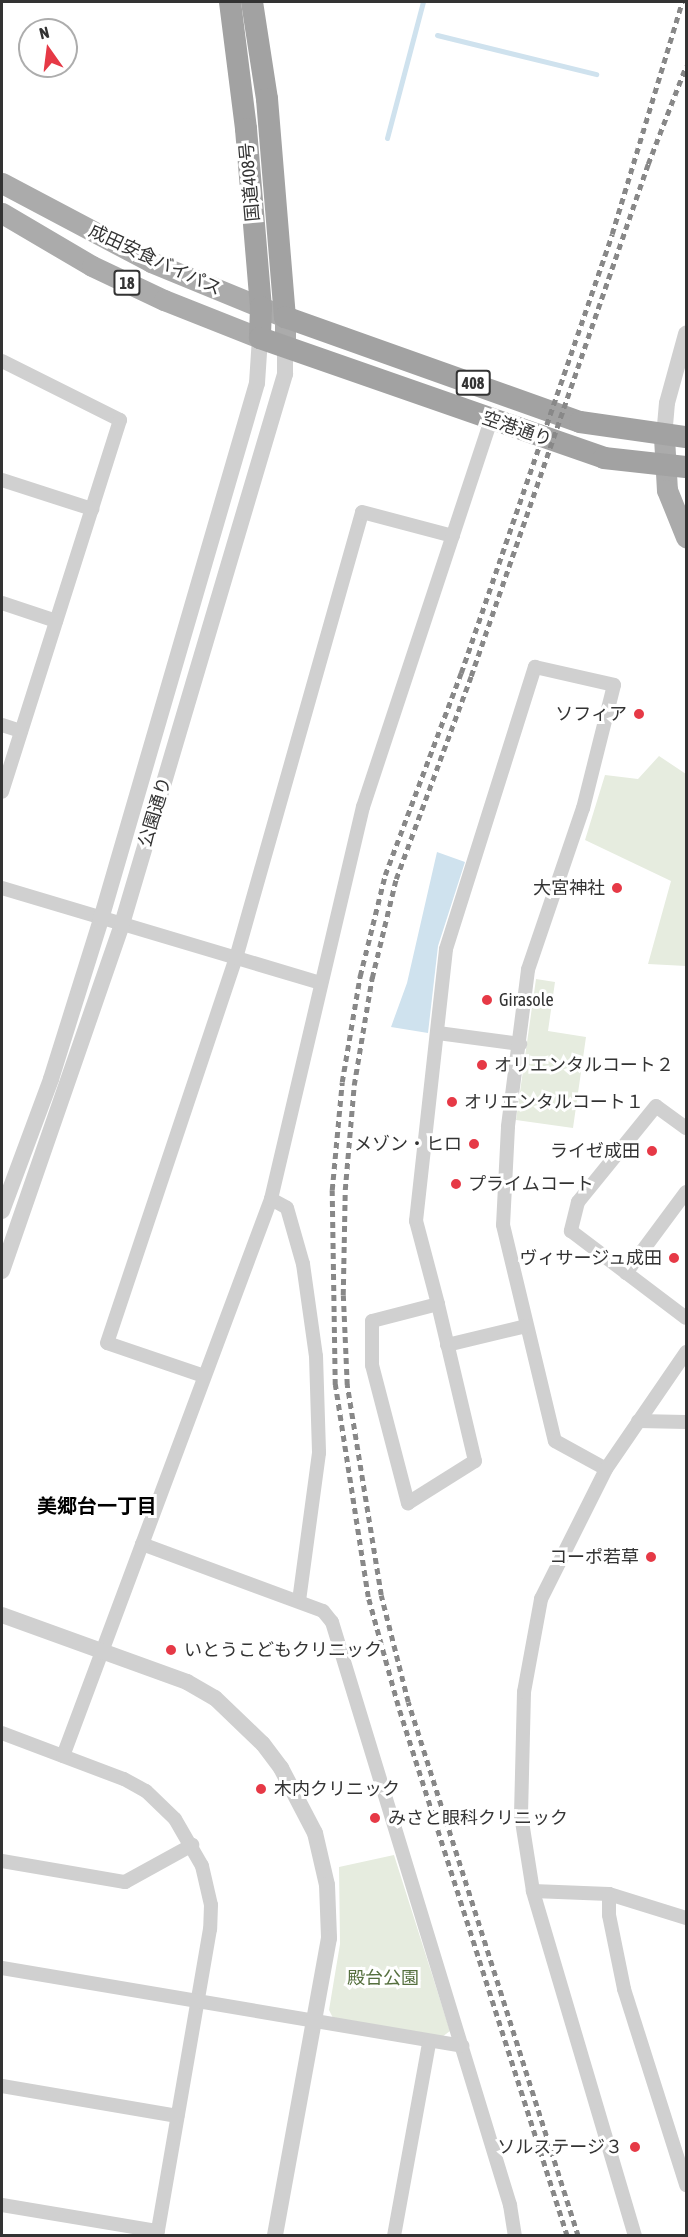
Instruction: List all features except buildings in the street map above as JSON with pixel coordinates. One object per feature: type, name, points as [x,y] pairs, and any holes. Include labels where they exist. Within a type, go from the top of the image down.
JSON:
[{"type":"highway","name":"国道408号","points":[[230,2],[261,307],[260,338]]},
{"type":"highway","name":"国道408号","points":[[252,2],[267,99],[285,317]]},
{"type":"highway","name":"空港通り","points":[[285,317],[580,422],[664,436],[687,437]]},
{"type":"highway","points":[[260,338],[285,346]]},
{"type":"highway","name":"空港通り","points":[[285,346],[604,458],[687,467]]},
{"type":"main road","name":"成田安食バイパス","points":[[2,183],[151,262],[285,317]]},
{"type":"main road","name":"成田安食バイパス","points":[[2,213],[92,266],[164,300],[260,338]]},
{"type":"main road","points":[[285,317],[285,346]]},
{"type":"main road","points":[[664,436],[663,466],[671,503],[687,537]]},
{"type":"street","points":[[664,436],[667,403],[687,334]]},
{"type":"street","name":"公園通り","points":[[2,1211],[51,1079],[101,919],[257,383],[260,338]]},
{"type":"street","name":"公園通り","points":[[2,1271],[122,924],[285,374],[285,346]]},
{"type":"street","points":[[2,362],[120,420],[2,792]]},
{"type":"street","points":[[63,1756],[272,1199],[320,983],[363,807],[491,420]]},
{"type":"street","points":[[2,480],[92,509]]},
{"type":"street","points":[[204,1376],[107,1342],[236,958],[362,512],[453,536]]},
{"type":"street","points":[[2,603],[56,621]]},
{"type":"street","points":[[438,1304],[372,1321],[372,1365],[408,1503],[475,1461],[438,1304],[416,1221],[446,949],[535,667],[614,685],[583,808],[528,970],[508,1127],[503,1225],[555,1441],[606,1469]]},
{"type":"street","points":[[2,725],[21,731]]},
{"type":"street","points":[[2,888],[320,983]]},
{"type":"street","points":[[438,1033],[520,1044]]},
{"type":"street","points":[[687,1128],[656,1106],[578,1202],[571,1231],[687,1318]]},
{"type":"street","points":[[626,1273],[687,1192]]},
{"type":"street","points":[[272,1199],[287,1208],[303,1264],[316,1356],[319,1453],[299,1601]]},
{"type":"street","points":[[447,1345],[526,1326]]},
{"type":"street","points":[[635,2235],[533,1891],[521,1815],[524,1692],[541,1599],[606,1469],[687,1352]]},
{"type":"street","points":[[638,1421],[687,1422]]},
{"type":"street","points":[[142,1544],[299,1601],[323,1611],[332,1622],[510,2205],[515,2235]]},
{"type":"street","points":[[2,1615],[187,1682],[215,1698],[263,1744],[297,1793],[315,1833],[327,1885],[329,1938],[275,2235]]},
{"type":"street","points":[[2,1733],[146,1791],[175,1818],[192,1845],[202,1866],[211,1905],[198,2002],[157,2233],[2,2205]]},
{"type":"street","points":[[2,1861],[125,1882],[192,1845]]},
{"type":"street","points":[[533,1891],[609,1894],[687,1918]]},
{"type":"street","points":[[609,1894],[609,1915],[624,1989],[680,2140],[687,2185]]},
{"type":"street","points":[[2,1968],[429,2043],[462,2046]]},
{"type":"street","points":[[394,2235],[429,2043]]},
{"type":"street","points":[[2,2086],[177,2116]]},
{"type":"green space","points":[[659,756],[686,774],[686,966],[648,964],[671,881],[585,840],[605,775],[638,779]]},
{"type":"green space","points":[[536,979],[555,982],[548,1031],[586,1037],[573,1128],[516,1120]]},
{"type":"green space","name":"殿台公園","points":[[394,1855],[450,2031],[442,2037],[333,2018],[329,2010],[340,1944],[339,1867]]},
{"type":"water","points":[[437,852],[465,862],[438,946],[428,1033],[391,1027],[407,983]]},
{"type":"waterway","points":[[387,138],[423,2]]},
{"type":"waterway","points":[[437,35],[596,74]]},
{"type":"railway","points":[[567,2236],[398,1706],[368,1597],[335,1385],[332,1190],[342,1082],[360,976],[385,875],[461,673],[612,234],[682,2]]},
{"type":"railway","points":[[578,2236],[408,1702],[381,1595],[347,1385],[343,1295],[345,1190],[354,1085],[372,978],[396,879],[471,676],[648,164],[686,66]]},
{"type":"place","name":"ソフィア","points":[[639,714]]},
{"type":"place","name":"大宮神社","points":[[617,888]]},
{"type":"place","name":"Girasole","points":[[487,1000]]},
{"type":"place","name":"オリエンタルコート２","points":[[482,1065]]},
{"type":"place","name":"オリエンタルコート１","points":[[452,1102]]},
{"type":"place","name":"メゾン・ヒロ","points":[[474,1144]]},
{"type":"place","name":"ライゼ成田","points":[[652,1151]]},
{"type":"place","name":"プライムコート","points":[[456,1184]]},
{"type":"place","name":"ヴィサージュ成田","points":[[674,1258]]},
{"type":"place","name":"コーポ若草","points":[[651,1557]]},
{"type":"place","name":"いとうこどもクリニック","points":[[171,1650]]},
{"type":"place","name":"木内クリニック","points":[[261,1789]]},
{"type":"place","name":"みさと眼科クリニック","points":[[375,1818]]},
{"type":"place","name":"ソルステージ３","points":[[635,2147]]},
{"type":"district","name":"美郷台一丁目","points":[[97,1505]]}]
